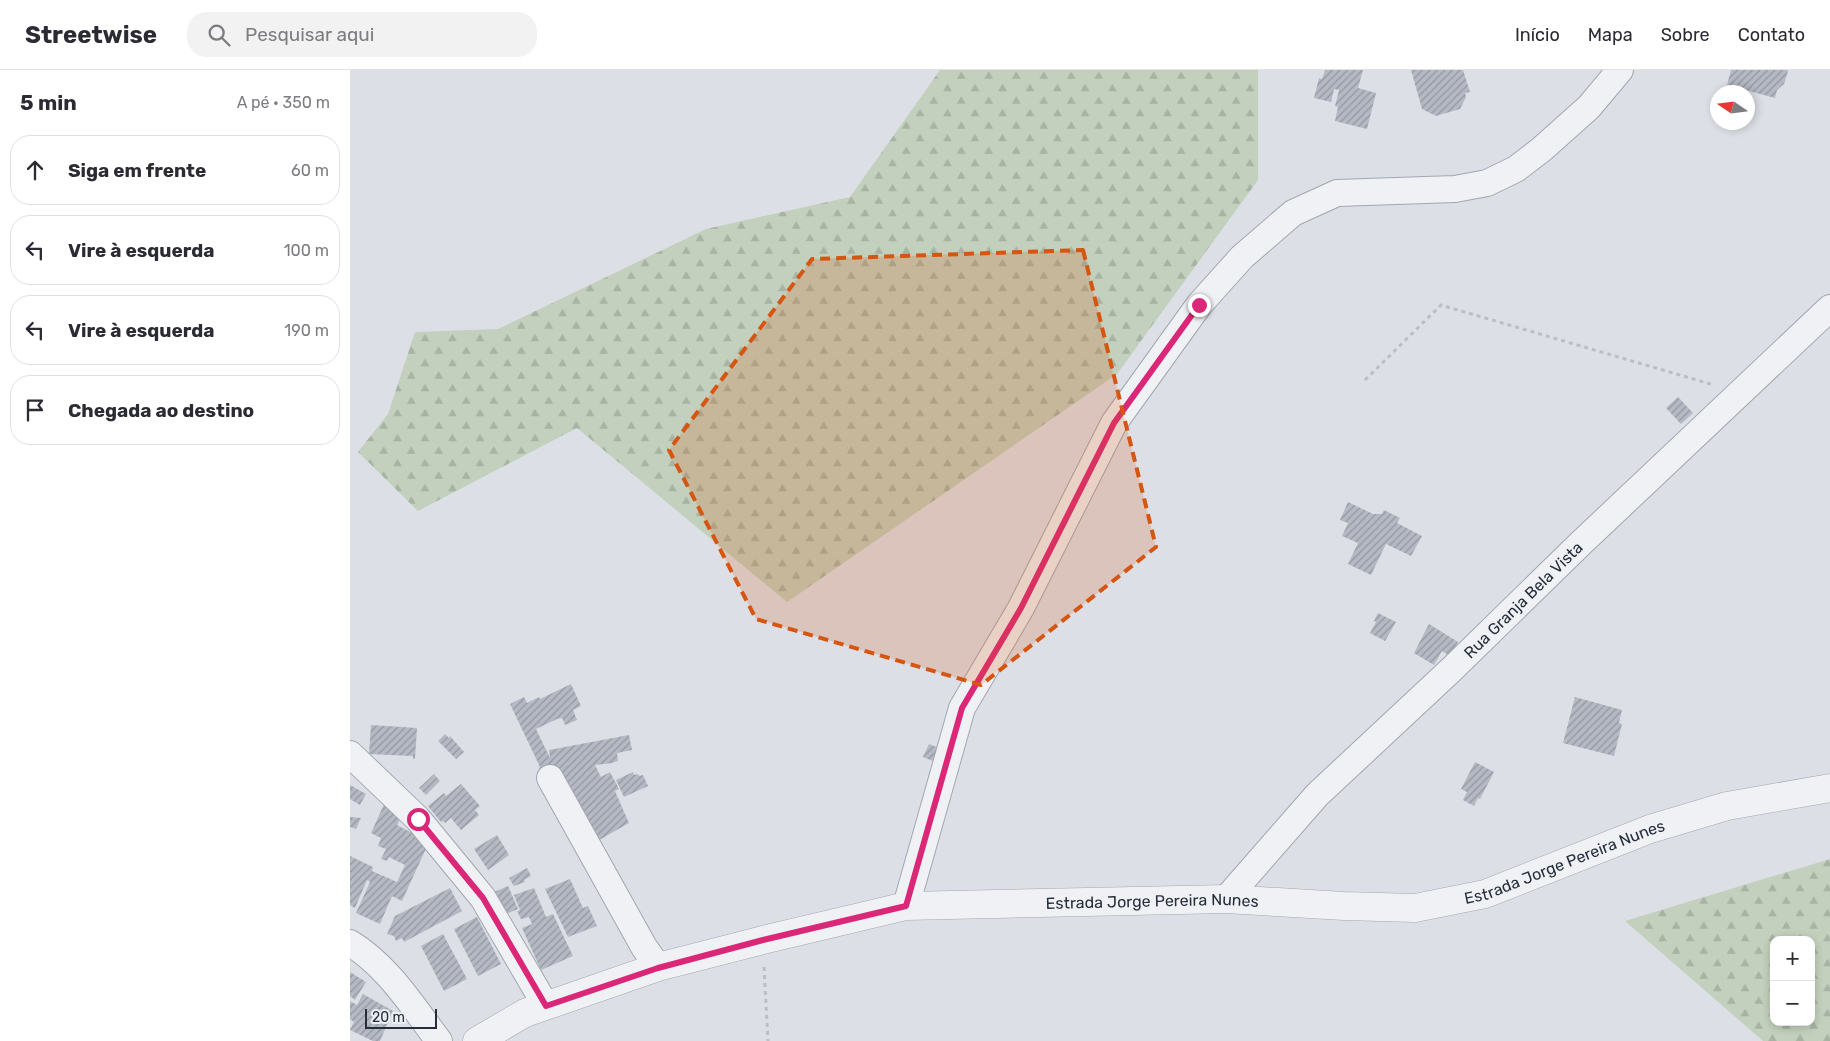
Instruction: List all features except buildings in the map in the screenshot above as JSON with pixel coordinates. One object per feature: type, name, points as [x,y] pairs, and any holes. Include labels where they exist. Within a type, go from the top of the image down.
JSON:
[{"type":"street","points":[[906,906],[962,708],[1021,608],[1114,423],[1199,305],[1242,257],[1293,213],[1337,192],[1454,189],[1486,184],[1516,169],[1542,149],[1589,107],[1620,70]]},
{"type":"street","name":"Rua Granja Bela Vista","points":[[1226,898],[1317,795],[1452,669],[1580,544],[1830,308]]},
{"type":"street","points":[[350,754],[418,819],[483,898],[546,1006]]},
{"type":"street","points":[[550,778],[644,947],[658,968]]},
{"type":"street","name":"Estrada Jorge Pereira Nunes","points":[[476,1041],[525,1012],[658,968],[763,940],[906,906],[1226,898],[1344,906],[1415,908],[1485,894],[1650,829],[1727,806],[1830,788]]},
{"type":"street","points":[[350,943],[390,977],[439,1041]]},
{"type":"path","points":[[1365,380],[1441,305],[1741,392]]},
{"type":"path","points":[[763,940],[768,1041]]},
{"type":"highlighted area","points":[[1083,250],[1156,547],[981,685],[756,619],[669,450],[812,259]]},
{"type":"green space","points":[[940,70],[1258,70],[1258,180],[1117,374],[787,602],[577,428],[418,511],[358,452],[388,414],[415,332],[498,329],[706,229],[850,197]]},
{"type":"green space","points":[[1830,859],[1830,1041],[1763,1041],[1625,921]]},
{"type":"route","points":[[418,819],[483,898],[546,1006],[658,968],[763,940],[906,906],[962,708],[1021,608],[1114,423],[1199,305]]}]
